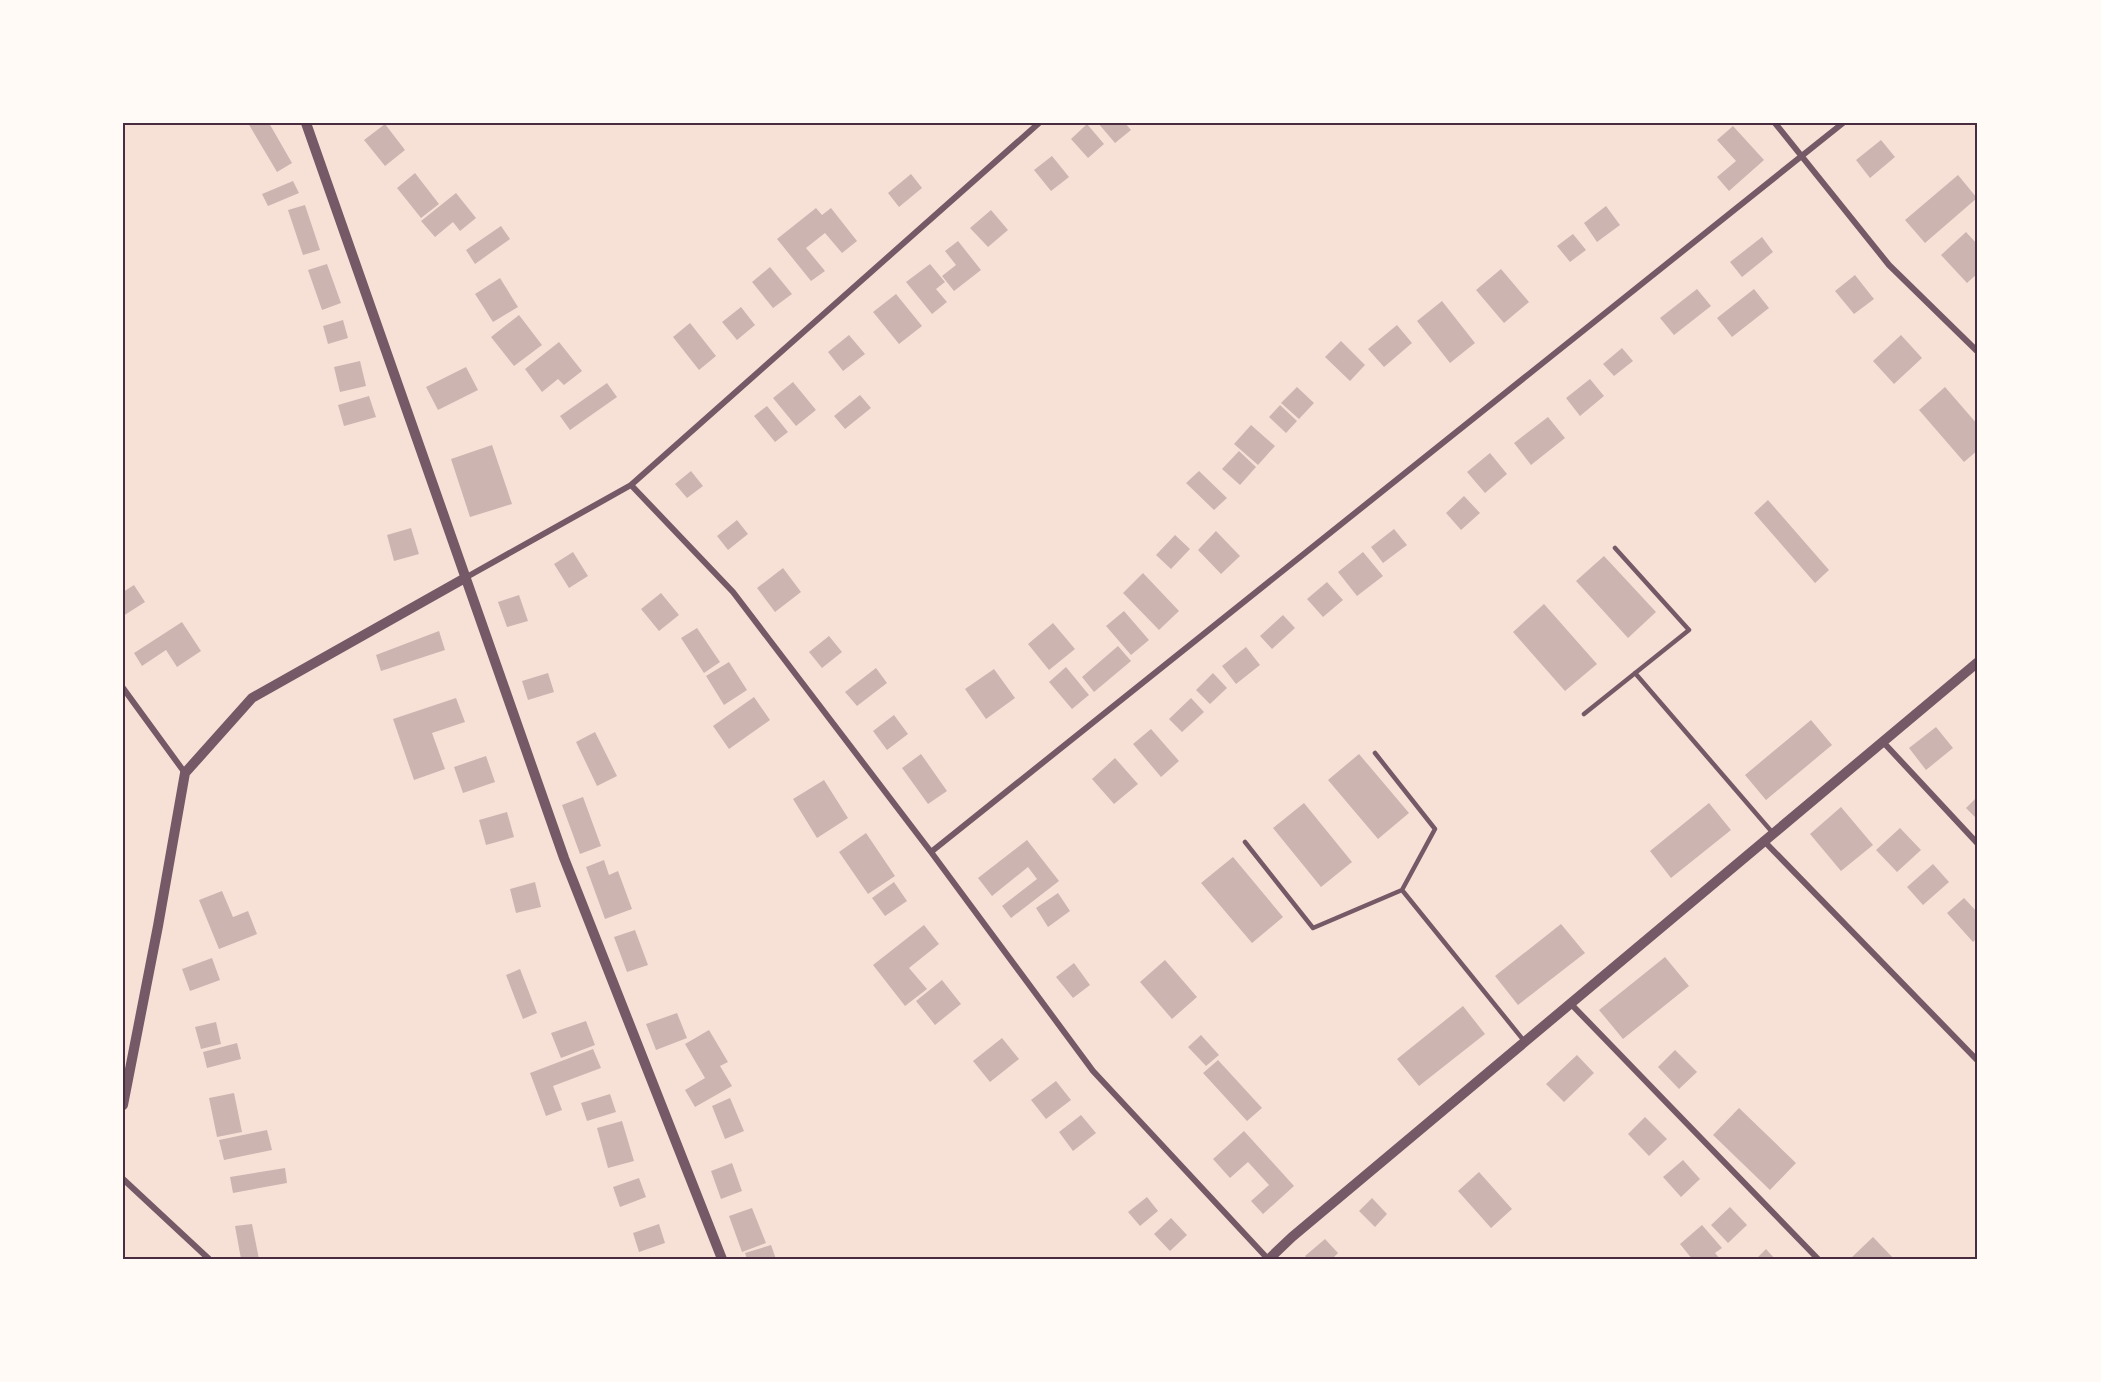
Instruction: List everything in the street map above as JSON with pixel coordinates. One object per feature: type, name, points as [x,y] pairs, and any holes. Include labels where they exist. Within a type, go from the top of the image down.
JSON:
[{"type":"street","points":[[306,123],[564,858],[722,1259]]},
{"type":"street","points":[[123,1105],[185,773],[252,698],[631,485],[1039,123]]},
{"type":"street","points":[[1775,123],[1889,265],[1978,352]]},
{"type":"street","points":[[931,852],[1843,123]]},
{"type":"street","points":[[631,485],[733,592],[931,852],[1093,1071],[1269,1259],[1292,1236],[1571,1004],[1762,840],[1884,742],[1978,662]]},
{"type":"street","points":[[123,688],[185,773]]},
{"type":"street","points":[[1884,742],[1978,844]]},
{"type":"street","points":[[1762,840],[1978,1061]]},
{"type":"street","points":[[1571,1004],[1818,1259]]},
{"type":"street","points":[[123,1179],[209,1259]]},
{"type":"lane","points":[[1584,714],[1689,630],[1616,548]]},
{"type":"lane","points":[[1635,673],[1772,832]]},
{"type":"lane","points":[[1245,842],[1313,928],[1402,890],[1435,830],[1376,753]]},
{"type":"lane","points":[[1402,890],[1525,1042]]},
{"type":"building","points":[[248,123],[269,123],[292,163],[277,172]]},
{"type":"building","points":[[1098,123],[1125,123],[1131,130],[1115,143]]},
{"type":"building","points":[[385,124],[405,150],[385,166],[364,140]]},
{"type":"building","points":[[1087,124],[1104,144],[1088,158],[1071,139]]},
{"type":"building","points":[[1733,126],[1764,160],[1729,191],[1717,177],[1736,161],[1717,140]]},
{"type":"building","points":[[1881,140],[1895,157],[1870,178],[1856,160]]},
{"type":"building","points":[[1052,156],[1069,177],[1051,191],[1034,170]]},
{"type":"building","points":[[415,173],[439,204],[421,218],[397,188]]},
{"type":"building","points":[[911,174],[922,188],[899,207],[888,193]]},
{"type":"building","points":[[1958,175],[1977,198],[1925,243],[1905,220]]},
{"type":"building","points":[[293,181],[299,193],[268,206],[262,194]]},
{"type":"building","points":[[456,193],[476,218],[460,231],[453,222],[435,237],[421,221]]},
{"type":"building","points":[[305,205],[320,250],[303,255],[288,210]]},
{"type":"building","points":[[1606,206],[1620,225],[1597,242],[1584,223]]},
{"type":"building","points":[[816,208],[822,215],[831,208],[857,241],[842,253],[825,233],[806,248],[825,271],[811,281],[777,239]]},
{"type":"building","points":[[991,210],[1008,230],[988,247],[970,228]]},
{"type":"building","points":[[501,226],[510,239],[475,264],[466,250]]},
{"type":"building","points":[[1966,232],[1978,245],[1978,273],[1967,283],[1941,255]]},
{"type":"building","points":[[1573,234],[1586,250],[1570,262],[1557,246]]},
{"type":"building","points":[[1762,237],[1773,252],[1742,277],[1730,262]]},
{"type":"building","points":[[958,241],[981,270],[954,291],[942,276],[956,265],[945,251]]},
{"type":"building","points":[[327,264],[341,303],[322,310],[308,270]]},
{"type":"building","points":[[930,264],[945,282],[936,289],[947,302],[932,314],[906,282]]},
{"type":"building","points":[[770,267],[792,294],[773,308],[752,282]]},
{"type":"building","points":[[1501,269],[1529,302],[1504,323],[1476,290]]},
{"type":"building","points":[[1855,275],[1874,299],[1854,314],[1835,291]]},
{"type":"building","points":[[500,278],[518,307],[493,322],[475,294]]},
{"type":"building","points":[[1697,289],[1711,306],[1674,335],[1660,318]]},
{"type":"building","points":[[1754,289],[1769,308],[1732,337],[1717,318]]},
{"type":"building","points":[[896,294],[922,326],[899,344],[873,312]]},
{"type":"building","points":[[1442,301],[1475,343],[1450,363],[1417,321]]},
{"type":"building","points":[[741,307],[755,325],[737,340],[722,322]]},
{"type":"building","points":[[519,315],[542,345],[514,366],[491,337]]},
{"type":"building","points":[[343,320],[348,338],[328,344],[323,326]]},
{"type":"building","points":[[690,323],[716,356],[699,370],[673,337]]},
{"type":"building","points":[[1397,325],[1412,343],[1384,367],[1368,349]]},
{"type":"building","points":[[849,335],[865,354],[843,371],[828,352]]},
{"type":"building","points":[[1901,335],[1922,358],[1894,384],[1873,361]]},
{"type":"building","points":[[1341,341],[1365,365],[1350,381],[1325,357]]},
{"type":"building","points":[[559,342],[582,371],[564,385],[558,379],[542,392],[525,369]]},
{"type":"building","points":[[1622,348],[1633,361],[1614,376],[1603,364]]},
{"type":"building","points":[[360,361],[366,386],[340,392],[334,367]]},
{"type":"building","points":[[466,367],[478,390],[438,410],[426,387]]},
{"type":"building","points":[[1590,379],[1604,396],[1580,416],[1566,398]]},
{"type":"building","points":[[793,382],[816,410],[796,426],[773,398]]},
{"type":"building","points":[[607,383],[617,397],[570,430],[560,416]]},
{"type":"building","points":[[1297,387],[1314,403],[1299,419],[1281,403]]},
{"type":"building","points":[[1945,387],[1978,425],[1978,450],[1964,462],[1919,410]]},
{"type":"building","points":[[860,395],[871,408],[845,429],[834,416]]},
{"type":"building","points":[[369,396],[376,417],[344,426],[338,405]]},
{"type":"building","points":[[1280,405],[1297,421],[1286,433],[1269,417]]},
{"type":"building","points":[[767,406],[788,432],[775,442],[754,416]]},
{"type":"building","points":[[1548,417],[1565,438],[1531,465],[1514,443]]},
{"type":"building","points":[[1251,425],[1275,446],[1258,465],[1234,444]]},
{"type":"building","points":[[492,445],[512,504],[470,517],[451,459]]},
{"type":"building","points":[[1239,451],[1256,467],[1240,485],[1222,469]]},
{"type":"building","points":[[1490,453],[1507,474],[1485,493],[1467,472]]},
{"type":"building","points":[[691,471],[703,486],[687,498],[675,484]]},
{"type":"building","points":[[1199,471],[1227,498],[1214,510],[1186,483]]},
{"type":"building","points":[[1464,496],[1480,513],[1461,530],[1446,513]]},
{"type":"building","points":[[1768,500],[1829,570],[1815,583],[1754,513]]},
{"type":"building","points":[[737,520],[748,534],[728,550],[717,536]]},
{"type":"building","points":[[411,528],[419,554],[394,561],[387,535]]},
{"type":"building","points":[[1394,529],[1407,545],[1383,563],[1371,547]]},
{"type":"building","points":[[1216,531],[1240,556],[1221,574],[1198,550]]},
{"type":"building","points":[[1175,535],[1190,549],[1171,569],[1156,555]]},
{"type":"building","points":[[573,552],[588,576],[569,588],[554,564]]},
{"type":"building","points":[[1363,552],[1383,576],[1357,596],[1338,572]]},
{"type":"building","points":[[1604,556],[1656,612],[1628,638],[1576,581]]},
{"type":"building","points":[[783,568],[801,592],[775,612],[757,588]]},
{"type":"building","points":[[1143,573],[1179,611],[1159,630],[1123,593]]},
{"type":"building","points":[[1327,582],[1343,600],[1323,617],[1307,599]]},
{"type":"building","points":[[134,585],[145,602],[123,616],[123,592]]},
{"type":"building","points":[[661,593],[679,615],[659,631],[641,609]]},
{"type":"building","points":[[519,595],[528,621],[507,627],[498,602]]},
{"type":"building","points":[[1544,604],[1597,664],[1565,691],[1513,632]]},
{"type":"building","points":[[1124,611],[1149,640],[1131,655],[1106,626]]},
{"type":"building","points":[[1283,615],[1295,628],[1272,649],[1260,636]]},
{"type":"building","points":[[182,622],[201,651],[177,667],[166,650],[142,666],[134,653]]},
{"type":"building","points":[[1053,623],[1075,649],[1049,670],[1028,644]]},
{"type":"building","points":[[697,628],[720,662],[704,673],[681,638]]},
{"type":"building","points":[[439,631],[445,650],[381,671],[376,655]]},
{"type":"building","points":[[829,636],[842,652],[822,668],[809,652]]},
{"type":"building","points":[[1118,646],[1131,661],[1094,692],[1082,677]]},
{"type":"building","points":[[1246,647],[1260,665],[1236,684],[1222,666]]},
{"type":"building","points":[[729,662],[747,690],[724,705],[706,676]]},
{"type":"building","points":[[1066,667],[1089,695],[1072,709],[1049,682]]},
{"type":"building","points":[[876,668],[887,683],[857,706],[845,692]]},
{"type":"building","points":[[994,669],[1015,698],[986,719],[965,689]]},
{"type":"building","points":[[548,673],[554,692],[528,700],[522,681]]},
{"type":"building","points":[[1213,673],[1227,688],[1210,704],[1196,690]]},
{"type":"building","points":[[754,697],[770,720],[729,749],[713,726]]},
{"type":"building","points":[[456,698],[465,722],[432,733],[445,769],[414,780],[393,719]]},
{"type":"building","points":[[1191,698],[1204,712],[1182,732],[1169,719]]},
{"type":"building","points":[[894,715],[908,734],[887,750],[873,731]]},
{"type":"building","points":[[1811,720],[1832,745],[1766,800],[1745,775]]},
{"type":"building","points":[[1936,727],[1953,748],[1926,770],[1909,748]]},
{"type":"building","points":[[1151,729],[1179,761],[1161,777],[1133,744]]},
{"type":"building","points":[[595,732],[617,776],[597,786],[576,742]]},
{"type":"building","points":[[921,754],[947,791],[928,804],[902,768]]},
{"type":"building","points":[[1359,754],[1409,813],[1378,839],[1328,780]]},
{"type":"building","points":[[486,756],[495,782],[463,793],[454,767]]},
{"type":"building","points":[[1115,758],[1138,784],[1114,804],[1092,779]]},
{"type":"building","points":[[824,780],[848,818],[817,838],[793,799]]},
{"type":"building","points":[[1978,796],[1978,820],[1966,808]]},
{"type":"building","points":[[583,797],[601,846],[580,854],[562,805]]},
{"type":"building","points":[[1304,803],[1352,862],[1321,887],[1273,828]]},
{"type":"building","points":[[1709,803],[1731,830],[1671,878],[1650,851]]},
{"type":"building","points":[[1841,807],[1873,845],[1841,871],[1810,834]]},
{"type":"building","points":[[507,812],[514,837],[486,845],[479,820]]},
{"type":"building","points":[[1900,828],[1921,850],[1897,872],[1876,850]]},
{"type":"building","points":[[866,833],[895,876],[868,894],[839,852]]},
{"type":"building","points":[[1027,840],[1059,881],[1011,918],[1002,906],[1037,879],[1028,867],[992,896],[978,878]]},
{"type":"building","points":[[1233,857],[1283,917],[1252,943],[1201,883]]},
{"type":"building","points":[[604,860],[609,875],[618,871],[632,909],[605,919],[586,867]]},
{"type":"building","points":[[1933,864],[1949,882],[1923,905],[1907,887]]},
{"type":"building","points":[[535,882],[541,907],[516,913],[510,889]]},
{"type":"building","points":[[894,882],[907,901],[885,916],[872,898]]},
{"type":"building","points":[[222,891],[233,917],[248,911],[257,934],[219,949],[199,900]]},
{"type":"building","points":[[1058,893],[1070,911],[1048,927],[1036,908]]},
{"type":"building","points":[[1964,898],[1978,913],[1978,937],[1973,942],[1947,913]]},
{"type":"building","points":[[1561,924],[1585,953],[1518,1005],[1495,976]]},
{"type":"building","points":[[924,925],[939,944],[909,968],[927,989],[905,1006],[873,965]]},
{"type":"building","points":[[635,930],[648,965],[627,972],[614,937]]},
{"type":"building","points":[[1665,957],[1689,986],[1623,1039],[1599,1010]]},
{"type":"building","points":[[212,958],[220,980],[190,991],[182,969]]},
{"type":"building","points":[[1165,960],[1197,997],[1172,1019],[1140,982]]},
{"type":"building","points":[[1074,963],[1090,985],[1073,998],[1056,977]]},
{"type":"building","points":[[520,969],[537,1013],[523,1019],[506,975]]},
{"type":"building","points":[[942,980],[961,1004],[935,1025],[916,1001]]},
{"type":"building","points":[[1463,1006],[1485,1034],[1419,1086],[1397,1059]]},
{"type":"building","points":[[677,1013],[687,1038],[656,1050],[646,1024]]},
{"type":"building","points":[[586,1021],[595,1045],[561,1058],[551,1033]]},
{"type":"building","points":[[216,1022],[221,1044],[201,1049],[195,1027]]},
{"type":"building","points":[[709,1030],[728,1062],[720,1066],[732,1086],[695,1107],[685,1090],[705,1078],[685,1044]]},
{"type":"building","points":[[1201,1035],[1219,1055],[1206,1066],[1188,1047]]},
{"type":"building","points":[[1002,1038],[1019,1059],[990,1082],[973,1061]]},
{"type":"building","points":[[237,1043],[241,1059],[207,1068],[203,1052]]},
{"type":"building","points":[[593,1049],[601,1068],[553,1086],[562,1110],[546,1116],[530,1073]]},
{"type":"building","points":[[1675,1050],[1697,1072],[1679,1089],[1658,1067]]},
{"type":"building","points":[[1577,1055],[1594,1073],[1564,1102],[1546,1084]]},
{"type":"building","points":[[1218,1060],[1262,1108],[1247,1121],[1203,1073]]},
{"type":"building","points":[[1056,1081],[1071,1100],[1046,1119],[1031,1100]]},
{"type":"building","points":[[234,1093],[242,1132],[217,1137],[209,1098]]},
{"type":"building","points":[[610,1094],[616,1112],[587,1121],[581,1103]]},
{"type":"building","points":[[730,1098],[744,1131],[725,1139],[712,1106]]},
{"type":"building","points":[[1739,1108],[1796,1163],[1770,1190],[1713,1135]]},
{"type":"building","points":[[1081,1115],[1096,1133],[1073,1151],[1059,1132]]},
{"type":"building","points":[[1645,1117],[1667,1139],[1649,1156],[1628,1134]]},
{"type":"building","points":[[622,1121],[634,1161],[608,1168],[597,1128]]},
{"type":"building","points":[[267,1130],[272,1150],[224,1160],[219,1140]]},
{"type":"building","points":[[1244,1131],[1294,1186],[1263,1214],[1251,1201],[1269,1185],[1248,1162],[1230,1178],[1213,1159]]},
{"type":"building","points":[[1683,1160],[1700,1179],[1681,1197],[1663,1177]]},
{"type":"building","points":[[732,1163],[742,1191],[721,1199],[711,1171]]},
{"type":"building","points":[[285,1168],[287,1183],[233,1193],[230,1177]]},
{"type":"building","points":[[1479,1172],[1512,1209],[1491,1228],[1458,1191]]},
{"type":"building","points":[[639,1178],[646,1197],[620,1207],[613,1187]]},
{"type":"building","points":[[1147,1197],[1158,1211],[1140,1226],[1128,1212]]},
{"type":"building","points":[[1372,1198],[1387,1214],[1375,1227],[1359,1211]]},
{"type":"building","points":[[1730,1207],[1747,1225],[1728,1243],[1711,1225]]},
{"type":"building","points":[[752,1208],[766,1243],[742,1252],[729,1216]]},
{"type":"building","points":[[1171,1218],[1187,1235],[1170,1251],[1154,1234]]},
{"type":"building","points":[[252,1224],[259,1259],[241,1259],[235,1226]]},
{"type":"building","points":[[659,1224],[665,1243],[639,1252],[633,1233]]},
{"type":"building","points":[[1702,1225],[1722,1248],[1715,1253],[1720,1259],[1692,1259],[1680,1244]]},
{"type":"building","points":[[1873,1237],[1894,1259],[1850,1259]]},
{"type":"building","points":[[1325,1239],[1338,1253],[1332,1259],[1308,1259],[1305,1256]]},
{"type":"building","points":[[771,1245],[776,1259],[747,1259],[745,1253]]},
{"type":"building","points":[[1766,1249],[1775,1259],[1756,1259]]}]
